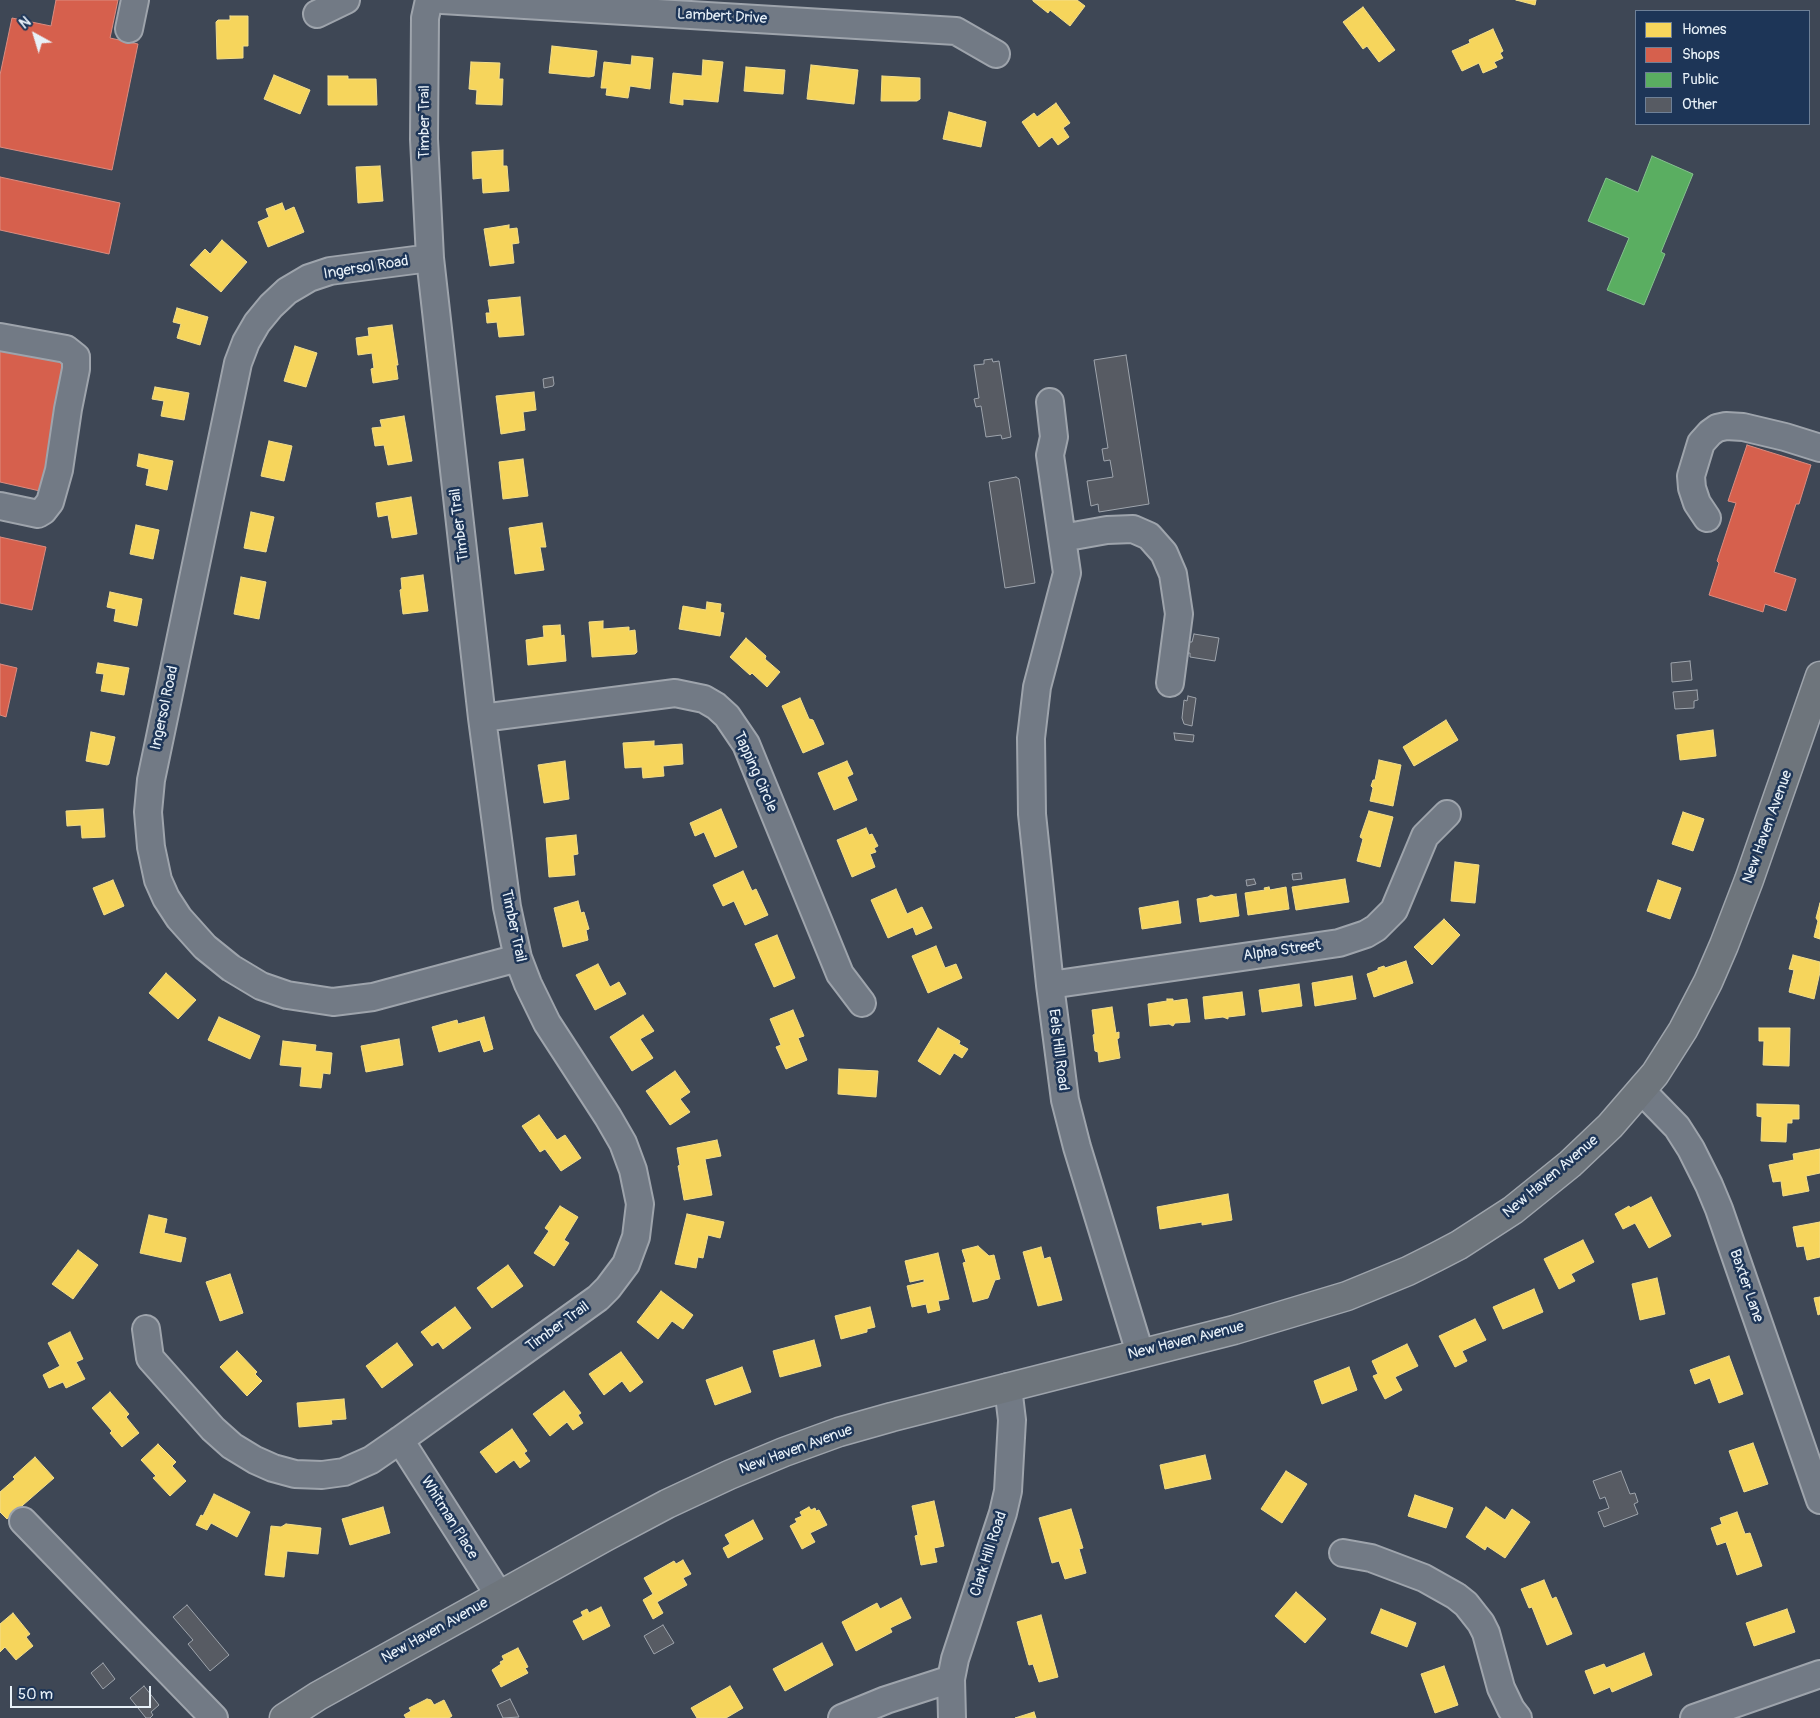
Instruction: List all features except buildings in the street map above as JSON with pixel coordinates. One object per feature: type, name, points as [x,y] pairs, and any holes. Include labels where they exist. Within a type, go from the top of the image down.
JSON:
[{"type":"main road","name":"New Haven Avenue","points":[[284,1718],[326,1692],[499,1595],[667,1504],[784,1452],[839,1432],[892,1417],[1234,1330],[1347,1296],[1408,1271],[1444,1253],[1498,1221],[1543,1187],[1599,1137],[1641,1090],[1667,1056],[1683,1030],[1708,982],[1749,880],[1820,676]]},
{"type":"street","points":[[129,29],[134,0]]},
{"type":"street","points":[[317,14],[346,0]]},
{"type":"street","name":"Timber Trail","points":[[146,1329],[150,1358],[213,1429],[232,1446],[255,1460],[295,1474],[322,1475],[344,1472],[370,1460],[400,1440],[598,1298],[626,1264],[636,1237],[640,1204],[633,1170],[622,1143],[608,1117],[547,1023],[528,984],[518,958],[507,907],[482,718],[430,258],[424,139],[426,18],[429,0]]},
{"type":"street","name":"Lambert Drive","points":[[442,0],[956,32],[996,54]]},
{"type":"street","name":"Ingersol Road","points":[[430,258],[330,272],[308,278],[287,291],[271,306],[257,323],[246,342],[236,373],[151,780],[148,812],[151,847],[158,880],[166,898],[179,918],[205,947],[231,968],[261,986],[287,994],[311,1000],[333,1002],[360,1000],[518,958]]},
{"type":"street","points":[[0,337],[66,349],[76,357],[76,369],[59,470],[50,502],[38,514],[0,506]]},
{"type":"street","name":"Eels Hill Road","points":[[1050,402],[1054,437],[1050,455],[1067,573],[1037,687],[1031,738],[1032,814],[1050,985],[1065,1100],[1077,1147],[1140,1353]]},
{"type":"street","points":[[1707,518],[1697,503],[1692,488],[1692,476],[1701,443],[1717,428],[1726,426],[1743,428],[1786,437],[1820,448]]},
{"type":"street","points":[[1062,538],[1107,530],[1133,529],[1149,536],[1164,553],[1173,574],[1180,614],[1170,683]]},
{"type":"street","name":"Tapping Circle","points":[[482,718],[676,693],[704,698],[716,706],[727,716],[746,744],[840,974],[862,1003]]},
{"type":"street","name":"Alpha Street","points":[[1050,985],[1338,943],[1366,934],[1376,928],[1394,910],[1425,836],[1447,814]]},
{"type":"street","name":"Baxter Lane","points":[[1641,1090],[1676,1127],[1691,1150],[1709,1185],[1719,1208],[1820,1500]]},
{"type":"street","name":"Clark Hill Road","points":[[952,1718],[951,1678],[959,1641],[1003,1513],[1008,1492],[1012,1420],[1008,1387]]},
{"type":"street","name":"Whitman Place","points":[[400,1440],[499,1595]]},
{"type":"street","points":[[23,1520],[214,1718]]},
{"type":"street","points":[[1343,1553],[1371,1558],[1424,1578],[1456,1596],[1466,1604],[1482,1623],[1501,1688],[1511,1709],[1518,1718]]},
{"type":"street","points":[[1694,1718],[1820,1674]]},
{"type":"street","points":[[842,1718],[886,1700],[951,1678]]}]
